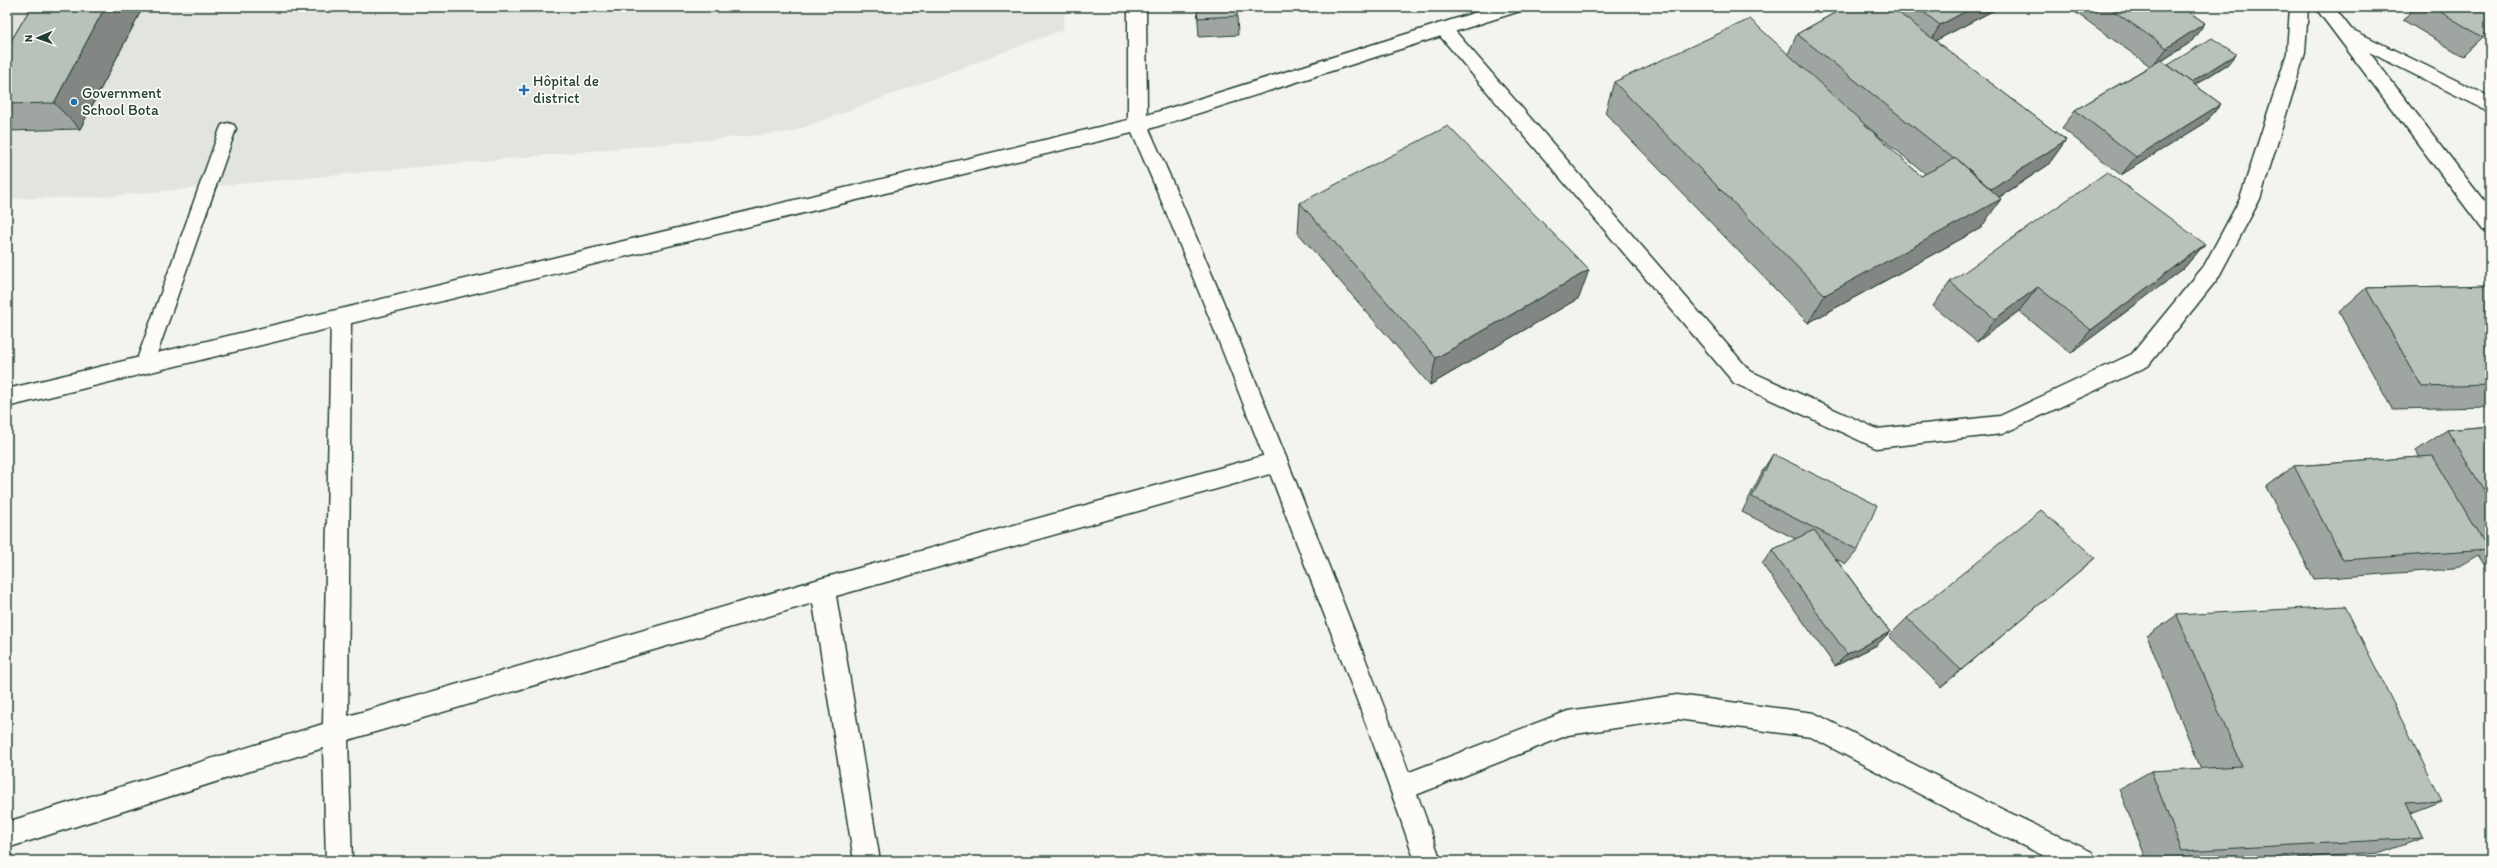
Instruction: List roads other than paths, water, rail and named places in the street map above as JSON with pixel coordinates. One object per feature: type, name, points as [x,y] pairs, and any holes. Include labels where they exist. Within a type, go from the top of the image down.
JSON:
[{"type":"street","points":[[1137,7],[1138,125],[1192,247],[1277,462],[1403,788],[1428,861]]},
{"type":"street","points":[[7,398],[341,319],[1138,125],[1514,7]]},
{"type":"street","points":[[1443,29],[1742,377],[1876,439],[2002,425],[2140,360],[2211,272],[2250,199],[2296,52],[2299,7]]},
{"type":"street","points":[[2324,7],[2345,32],[2490,224]]},
{"type":"street","points":[[2345,32],[2490,105]]},
{"type":"street","points":[[339,861],[335,732],[341,319]]},
{"type":"street","points":[[7,836],[335,732],[823,589],[1277,462]]},
{"type":"street","points":[[823,589],[867,861]]},
{"type":"street","points":[[1403,788],[1568,723],[1677,707],[1814,725],[1978,811],[2083,861]]},
{"type":"lane","points":[[144,365],[228,129]]},
{"type":"place","name":"Hôpital de district","points":[[524,90]]},
{"type":"place","name":"Government School Bota","points":[[74,102]]}]
